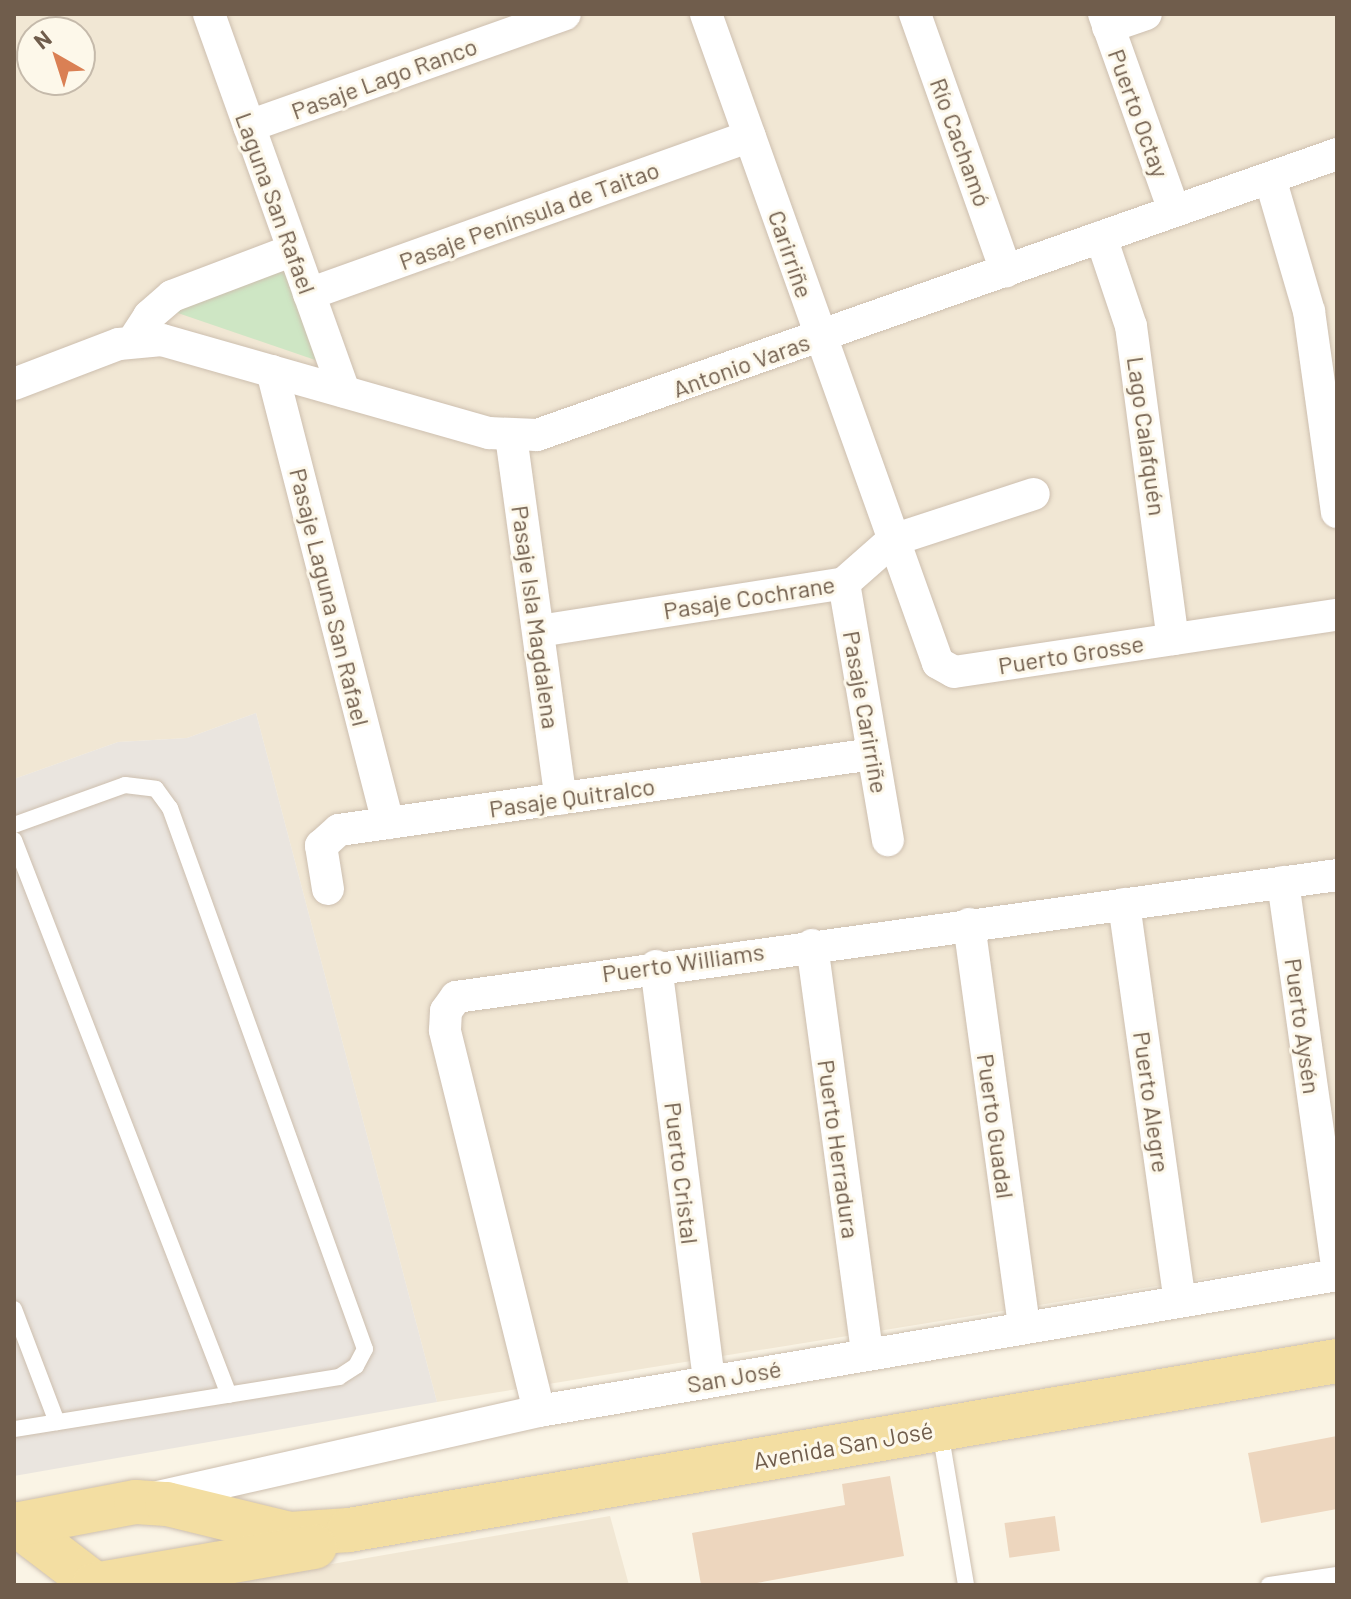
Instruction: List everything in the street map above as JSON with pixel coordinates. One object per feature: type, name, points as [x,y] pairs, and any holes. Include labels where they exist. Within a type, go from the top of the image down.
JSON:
[{"type":"main road","name":"Avenida San José","points":[[15,1524],[136,1502],[177,1506],[290,1534],[349,1530],[1337,1361]]},
{"type":"main road","points":[[15,1524],[95,1585]]},
{"type":"main road","name":"Avenida San José","points":[[95,1585],[286,1555],[349,1530]]},
{"type":"street","name":"Laguna San Rafael","points":[[209,14],[344,392]]},
{"type":"street","name":"Pasaje Lago Ranco","points":[[249,126],[565,14]]},
{"type":"street","name":"Carirriñe","points":[[706,14],[893,540]]},
{"type":"street","name":"Río Cachamó","points":[[915,14],[1006,271]]},
{"type":"street","points":[[1106,21],[1146,14]]},
{"type":"street","name":"Puerto Octay","points":[[1106,21],[1174,211]]},
{"type":"street","name":"Pasaje Península de Taitao","points":[[309,294],[750,136]]},
{"type":"street","name":"Antonio Varas","points":[[14,384],[133,341],[176,343],[511,436],[563,430],[1337,154]]},
{"type":"street","points":[[1270,178],[1309,311],[1337,512]]},
{"type":"street","name":"Lago Calafquén","points":[[1101,237],[1131,326],[1173,639]]},
{"type":"street","points":[[133,341],[149,316],[172,296],[293,250]]},
{"type":"street","name":"Pasaje Laguna San Rafael","points":[[272,371],[388,823]]},
{"type":"street","name":"Pasaje Isla Magdalena","points":[[511,436],[561,799]]},
{"type":"street","name":"Pasaje Cochrane","points":[[539,631],[844,583],[893,540],[1034,494]]},
{"type":"street","name":"Puerto Grosse","points":[[893,540],[929,646],[938,663],[954,672],[1337,615]]},
{"type":"street","name":"Pasaje Carirriñe","points":[[844,583],[888,840]]},
{"type":"street","name":"Pasaje Quitralco","points":[[328,889],[321,855],[325,839],[339,830],[873,754]]},
{"type":"street","name":"Puerto Williams","points":[[539,1411],[445,1030],[446,1011],[456,997],[473,990],[1337,875]]},
{"type":"street","name":"Puerto Aysén","points":[[1283,882],[1337,1266]]},
{"type":"street","name":"Puerto Alegre","points":[[1124,904],[1180,1301]]},
{"type":"street","name":"Puerto Guadal","points":[[969,924],[1024,1327]]},
{"type":"street","name":"Puerto Herradura","points":[[812,945],[867,1353]]},
{"type":"street","name":"Puerto Cristal","points":[[656,966],[709,1380]]},
{"type":"street","name":"San José","points":[[136,1502],[539,1411],[1337,1275]]},
{"type":"lane","points":[[14,825],[125,785],[156,789],[170,808],[365,1349],[356,1366],[339,1377],[14,1429]]},
{"type":"lane","points":[[14,840],[229,1395]]},
{"type":"lane","points":[[14,1309],[57,1422]]},
{"type":"lane","points":[[939,1429],[966,1585]]},
{"type":"lane","points":[[1269,1585],[1337,1575]]},
{"type":"shaded area","points":[[14,14],[1337,14],[1337,1257],[437,1402],[256,713],[187,738],[118,742],[14,779]]},
{"type":"shaded area","points":[[256,713],[437,1402],[14,1476],[14,779],[118,742],[187,738]]},
{"type":"shaded area","points":[[610,1516],[629,1585],[210,1585]]},
{"type":"green space","points":[[290,261],[324,363],[172,311]]},
{"type":"building","points":[[1337,1436],[1337,1509],[1261,1523],[1248,1453]]},
{"type":"building","points":[[890,1476],[904,1556],[746,1585],[701,1585],[692,1533],[845,1505],[842,1484]]},
{"type":"building","points":[[1055,1516],[1060,1551],[1009,1558],[1004,1523]]}]
